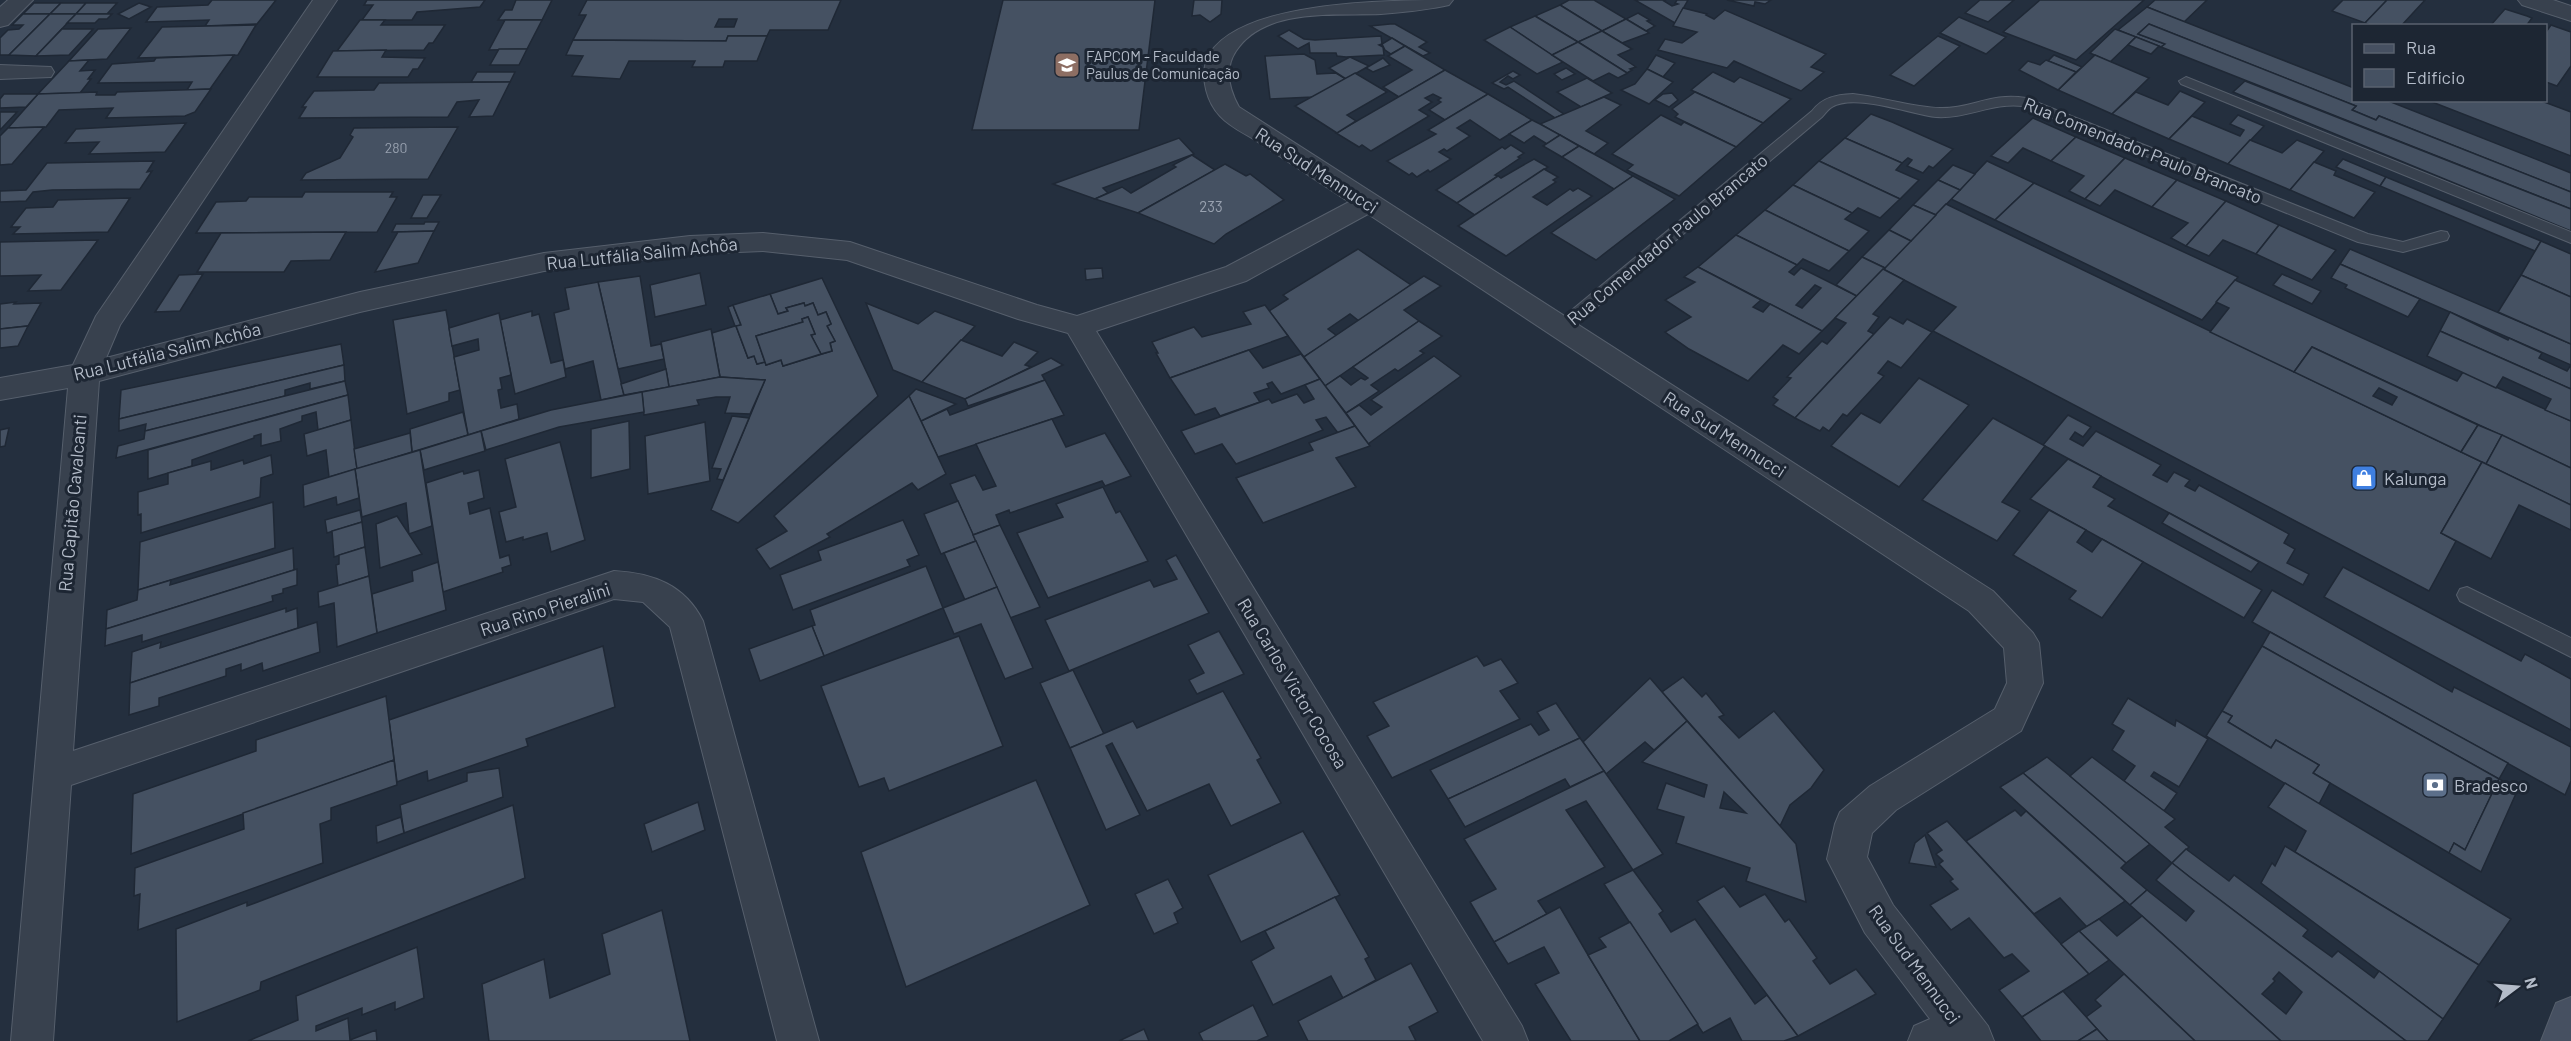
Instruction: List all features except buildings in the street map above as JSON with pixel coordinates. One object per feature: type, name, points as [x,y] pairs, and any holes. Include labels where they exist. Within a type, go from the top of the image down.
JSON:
[{"type":"street","points":[[0,20],[21,0]]},
{"type":"street","name":"Rua Capitão Cavalcanti","points":[[32,1041],[84,374],[106,322],[325,0]]},
{"type":"street","name":"Rua Sud Mennucci","points":[[1441,0],[1375,7],[1307,9],[1272,16],[1246,28],[1226,45],[1216,68],[1218,96],[1230,112],[1981,601],[2021,643],[2025,683],[2008,720],[1883,798],[1854,824],[1847,859],[1879,919],[1955,1037]]},
{"type":"street","points":[[2530,0],[2571,14]]},
{"type":"street","points":[[0,72],[42,72]]},
{"type":"street","points":[[1078,326],[1236,274],[1368,203]]},
{"type":"street","name":"Rua Lutfália Salim Achôa","points":[[0,389],[84,374],[360,302],[544,262],[690,244],[763,242],[850,251],[1028,312],[1078,326]]},
{"type":"street","name":"Rua Carlos Victor Cocosa","points":[[1078,326],[1507,1041]]},
{"type":"street","name":"Rua Rino Pieralini","points":[[51,775],[614,585],[643,585],[663,594],[686,621],[798,1041]]},
{"type":"street","points":[[2562,1041],[2571,1018]]},
{"type":"lane","points":[[2186,81],[2571,238]]},
{"type":"lane","name":"Rua Comendador Paulo Brancato","points":[[1561,328],[1817,114],[1826,104],[1840,99],[1862,98],[1936,113],[1954,112],[1995,99],[2017,100],[2364,238],[2403,247],[2441,236]]},
{"type":"lane","points":[[2468,595],[2571,648]]},
{"type":"place","name":"FAPCOM - Faculdade Paulus de Comunicação","points":[[1067,65]]},
{"type":"place","name":"Kalunga","points":[[2364,478]]},
{"type":"place","name":"Bradesco","points":[[2435,785]]}]
